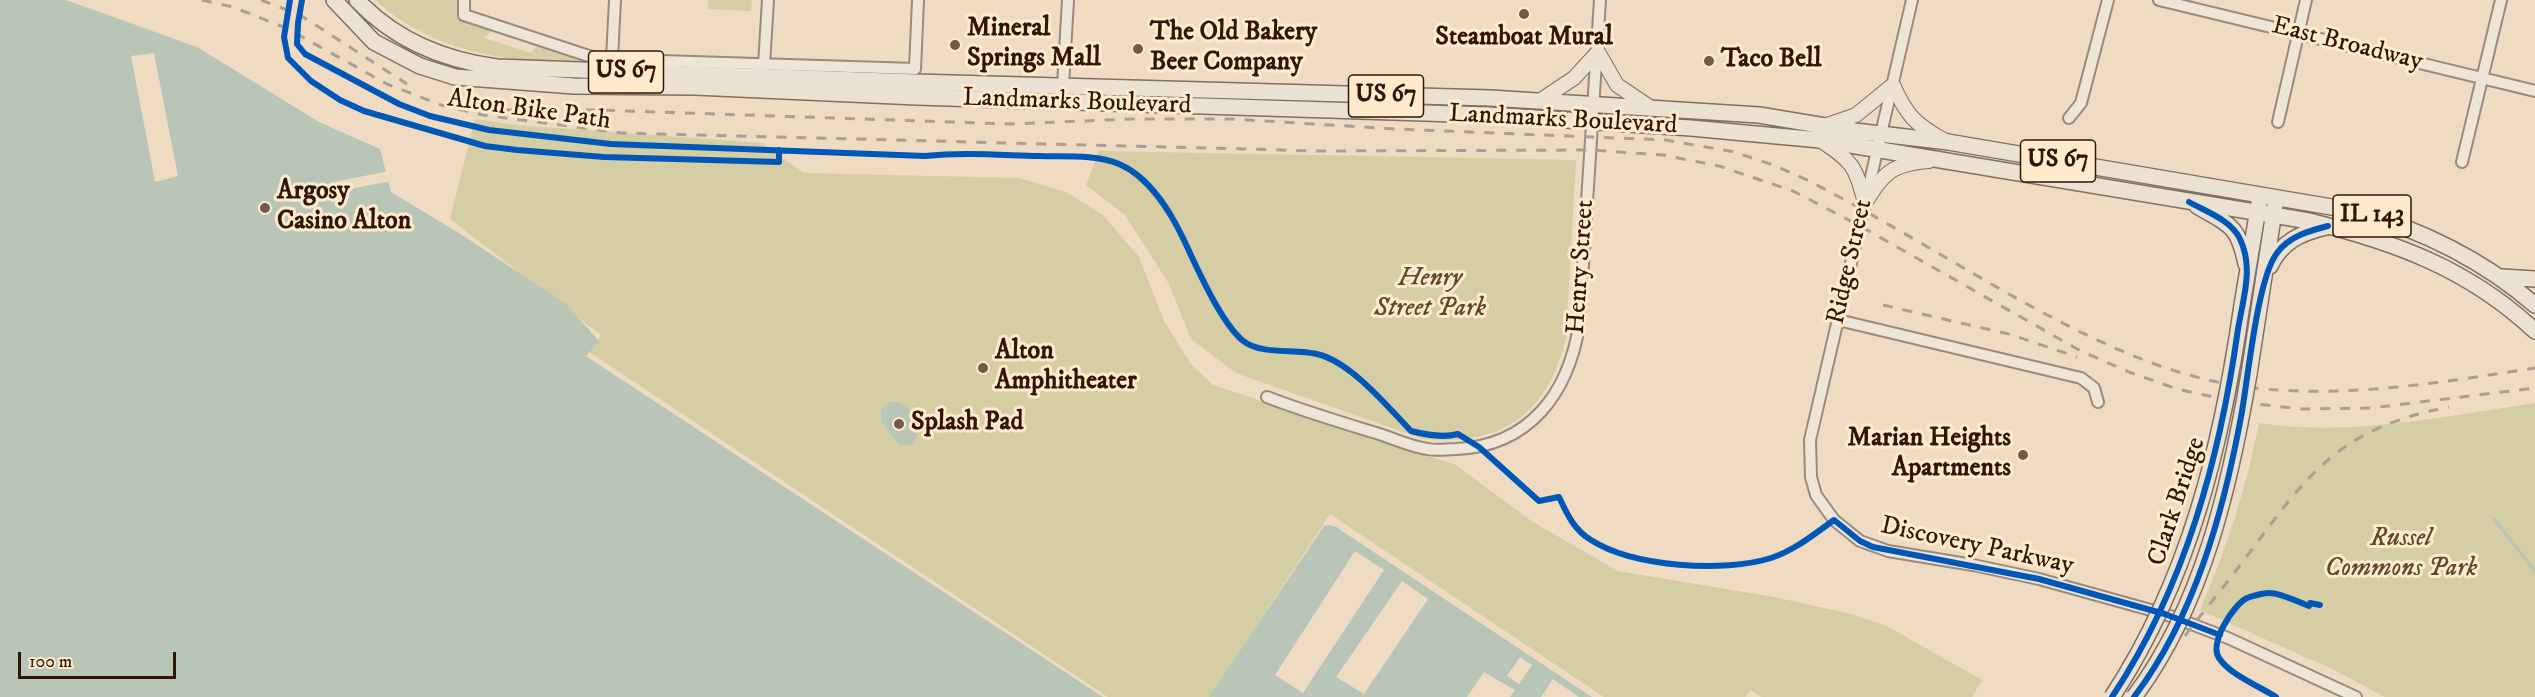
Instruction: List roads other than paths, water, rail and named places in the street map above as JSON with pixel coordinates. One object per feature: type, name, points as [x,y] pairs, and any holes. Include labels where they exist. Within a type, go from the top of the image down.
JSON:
[{"type":"highway","name":"Landmarks Boulevard","points":[[334,0],[374,42],[420,66],[455,77],[497,82],[1488,115],[1822,133],[1881,134],[1948,142],[2355,211],[2387,220],[2439,241],[2500,277],[2535,305]]},
{"type":"highway","name":"Landmarks Boulevard","points":[[359,2],[376,18],[415,44],[452,58],[497,67],[1541,100],[1759,115],[1877,152],[1944,160],[2328,226],[2392,244],[2444,266],[2489,293],[2531,326]]},
{"type":"highway","points":[[2248,278],[2261,194]]},
{"type":"highway","name":"Clark Bridge","points":[[2134,697],[2173,638],[2217,518],[2241,418],[2277,196]]},
{"type":"highway","name":"US 67","points":[[2189,202],[2231,226],[2241,240],[2248,278]]},
{"type":"highway","points":[[2265,277],[2276,253],[2285,244],[2307,231],[2328,226]]},
{"type":"highway","points":[[2500,277],[2535,279]]},
{"type":"highway","name":"Clark Bridge","points":[[2112,697],[2174,582],[2196,520],[2224,419],[2248,278]]},
{"type":"main road","points":[[1541,100],[1574,78],[1598,52],[1617,85],[1651,108]]},
{"type":"main road","points":[[1865,203],[1858,177],[1847,158],[1822,133],[1856,115],[1893,85],[1907,114],[1916,124],[1948,142]]},
{"type":"main road","points":[[1865,203],[1886,174],[1906,163],[1944,160]]},
{"type":"main road","points":[[2531,326],[2535,305]]},
{"type":"street","points":[[464,0],[464,15],[587,57],[915,69],[918,0]]},
{"type":"street","points":[[612,59],[615,0]]},
{"type":"street","points":[[764,65],[768,0]]},
{"type":"street","points":[[1063,86],[1068,0]]},
{"type":"street","name":"Henry Street","points":[[1268,398],[1429,450],[1465,448],[1499,442],[1530,423],[1544,411],[1554,397],[1575,350],[1581,306],[1600,0]]},
{"type":"street","name":"Ridge Street","points":[[1833,520],[1816,495],[1809,457],[1814,419],[1912,0]]},
{"type":"street","points":[[2069,118],[2081,103],[2108,0]]},
{"type":"street","name":"East Broadway","points":[[2159,0],[2535,91]]},
{"type":"street","points":[[2278,122],[2306,0]]},
{"type":"street","points":[[2462,162],[2501,0]]},
{"type":"street","points":[[1838,320],[2081,378],[2094,388],[2098,402]]},
{"type":"street","name":"Discovery Parkway","points":[[1833,520],[1860,541],[1887,551],[1964,563],[2040,579],[2184,621],[2264,654],[2356,697]]},
{"type":"waterway","points":[[2494,519],[2535,571]]},
{"type":"railway","points":[[202,0],[233,7],[286,28],[387,84],[441,105],[483,115],[622,133],[1320,151],[1591,150],[1663,155],[1719,166],[1793,191],[1860,226],[2079,350],[2129,372],[2177,389],[2236,402],[2303,409],[2371,408],[2535,388]]},
{"type":"railway","points":[[261,0],[300,15],[407,84]]},
{"type":"railway","points":[[505,110],[599,110],[1010,124],[1131,119],[1232,119],[1396,129],[1666,140],[1734,152],[1805,179],[2068,326],[2131,355],[2196,377],[2264,389],[2332,391],[2400,387],[2535,368]]},
{"type":"railway","points":[[1883,305],[2009,334],[2077,357]]},
{"type":"railway","points":[[2185,636],[2288,502],[2329,459],[2352,442],[2379,428],[2411,416],[2449,407]]},
{"type":"place","name":"Steamboat Mural","points":[[1524,14]]},
{"type":"place","name":"Mineral Springs Mall","points":[[955,45]]},
{"type":"place","name":"The Old Bakery Beer Company","points":[[1138,49]]},
{"type":"place","name":"Taco Bell","points":[[1709,61]]},
{"type":"place","name":"Argosy Casino Alton","points":[[265,208]]},
{"type":"place","name":"Alton Amphitheater","points":[[983,368]]},
{"type":"place","name":"Splash Pad","points":[[899,424]]},
{"type":"place","name":"Marian Heights Apartments","points":[[2023,455]]},
{"type":"park label","name":"Henry Street Park","points":[[1430,295]]},
{"type":"park label","name":"Russel Commons Park","points":[[2401,555]]}]
